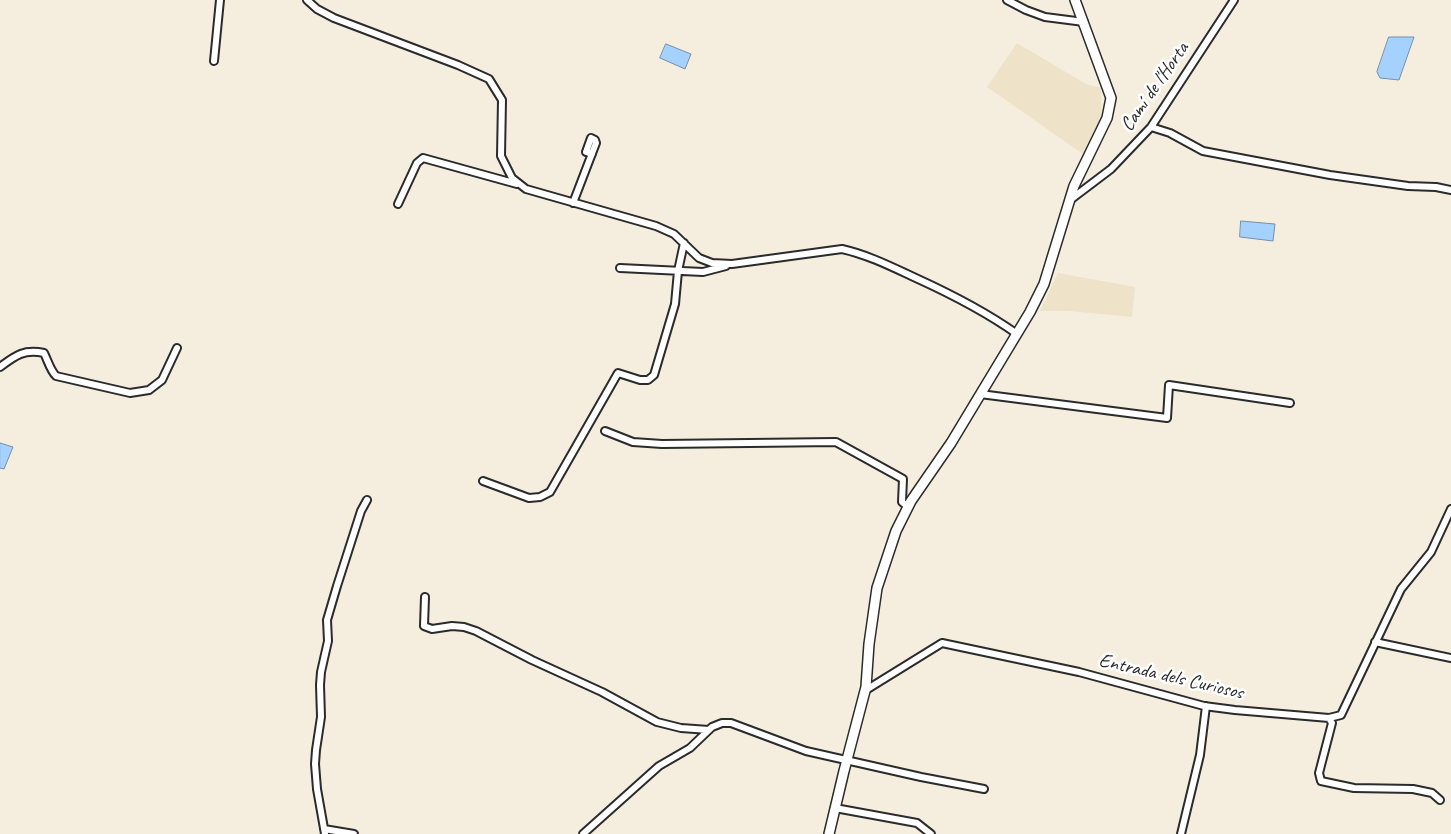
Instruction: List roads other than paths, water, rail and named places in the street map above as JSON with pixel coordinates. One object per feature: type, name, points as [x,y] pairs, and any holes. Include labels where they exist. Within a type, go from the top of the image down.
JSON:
[{"type":"main road","points":[[829,834],[866,690],[869,644],[878,588],[896,531],[908,507],[951,443],[1017,334],[1044,284],[1074,186],[1107,118],[1111,98],[1075,0]]},
{"type":"street","points":[[214,61],[220,0]]},
{"type":"street","points":[[307,0],[317,9],[334,18],[458,65],[489,79],[502,100],[501,156],[512,178],[526,189],[656,226],[674,234],[699,258],[712,263],[732,264]]},
{"type":"street","points":[[1007,0],[1045,17],[1084,22]]},
{"type":"street","name":"Camí de l'Horta","points":[[1069,201],[1111,169],[1151,127],[1234,0]]},
{"type":"street","points":[[1151,127],[1170,133],[1203,151],[1330,176],[1451,190]]},
{"type":"street","points":[[573,203],[592,154]]},
{"type":"street","points":[[398,204],[417,163],[423,158],[521,185]]},
{"type":"street","points":[[483,481],[529,498],[540,497],[550,492],[618,372],[640,380],[648,380],[654,374],[675,304],[678,271],[684,243]]},
{"type":"street","points":[[620,268],[704,272],[732,264],[842,249],[858,253],[944,291],[991,315],[1017,334]]},
{"type":"street","points":[[0,366],[20,353],[35,351],[44,353],[49,362],[51,372],[56,376],[130,392],[149,390],[162,380],[177,348]]},
{"type":"street","points":[[980,394],[1167,418],[1169,385],[1290,403]]},
{"type":"street","points":[[605,431],[633,442],[662,444],[836,442],[902,479],[902,502],[908,507]]},
{"type":"street","points":[[354,834],[324,831],[315,764],[321,717],[321,672],[328,641],[327,620],[361,511],[367,500]]},
{"type":"street","points":[[1440,800],[1432,792],[1413,789],[1354,788],[1321,781],[1319,773],[1332,723],[1330,718],[1341,715],[1401,589],[1430,552],[1451,509]]},
{"type":"street","points":[[425,597],[424,626],[432,629],[464,626],[602,692],[657,722],[681,728],[709,730]]},
{"type":"street","points":[[1375,642],[1451,658]]},
{"type":"street","name":"Entrada dels Curiosos","points":[[866,690],[942,643],[1079,672],[1206,706],[1330,718]]},
{"type":"street","points":[[1181,834],[1200,756],[1206,706]]},
{"type":"street","points":[[583,834],[659,766],[690,748],[709,730],[722,723],[731,723],[806,751],[984,789]]},
{"type":"street","points":[[835,808],[917,823],[931,834]]},
{"type":"water","points":[[1389,37],[1414,37],[1399,80],[1380,78],[1377,72]]},
{"type":"water","points":[[666,44],[691,54],[685,69],[660,58]]},
{"type":"water","points":[[1241,221],[1275,224],[1273,241],[1240,237]]},
{"type":"water","points":[[0,443],[13,447],[4,469],[0,468]]}]
